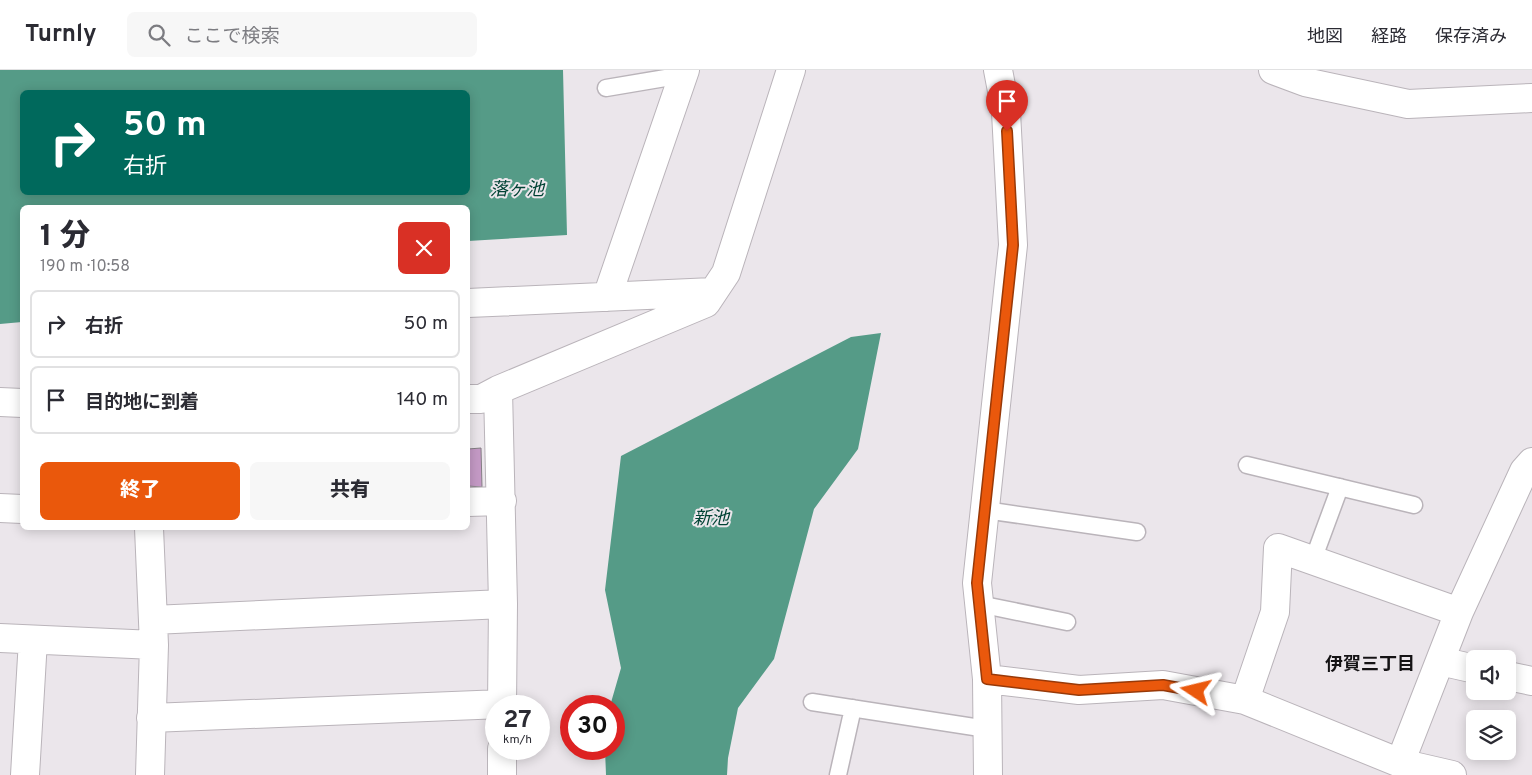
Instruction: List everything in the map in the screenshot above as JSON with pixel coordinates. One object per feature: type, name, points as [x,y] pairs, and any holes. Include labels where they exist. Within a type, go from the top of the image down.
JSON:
[{"type":"street","points":[[470,400],[481,399],[498,390],[706,303],[726,273],[791,70]]},
{"type":"street","points":[[988,775],[987,679],[977,583],[1013,245],[1006,112],[998,70]]},
{"type":"street","points":[[1273,70],[1305,82],[1408,104],[1532,98]]},
{"type":"street","points":[[607,297],[684,73]]},
{"type":"street","points":[[470,304],[713,292]]},
{"type":"street","points":[[498,390],[502,501],[502,695]]},
{"type":"street","points":[[0,402],[20,403]]},
{"type":"street","points":[[1400,763],[1459,612],[1524,472],[1532,462]]},
{"type":"street","points":[[470,502],[502,501]]},
{"type":"street","points":[[0,508],[20,509]]},
{"type":"street","points":[[149,530],[153,632],[150,775]]},
{"type":"street","points":[[1245,700],[1275,612],[1278,548],[1459,612]]},
{"type":"street","points":[[0,638],[33,640],[153,632],[503,604]]},
{"type":"street","points":[[25,775],[33,640]]},
{"type":"street","points":[[1440,661],[1466,667]]},
{"type":"street","points":[[1516,678],[1532,681]]},
{"type":"street","points":[[987,679],[1079,690],[1163,685],[1245,700],[1400,763],[1452,775]]},
{"type":"street","points":[[151,718],[485,706]]},
{"type":"street","points":[[502,760],[502,775]]},
{"type":"lane","points":[[606,88],[684,73]]},
{"type":"lane","points":[[1247,465],[1414,505]]},
{"type":"lane","points":[[1313,560],[1340,487]]},
{"type":"lane","points":[[985,510],[1137,532]]},
{"type":"lane","points":[[979,604],[1067,622]]},
{"type":"lane","points":[[812,702],[987,729]]},
{"type":"lane","points":[[838,775],[854,708]]},
{"type":"water","name":"落ヶ池","points":[[0,70],[563,70],[567,235],[470,241],[470,205],[20,205],[20,322],[0,324]]},
{"type":"water","name":"新池","points":[[881,333],[858,449],[814,509],[774,659],[738,708],[728,758],[727,775],[606,775],[605,760],[625,760],[625,695],[613,695],[621,668],[605,590],[621,456],[851,337]]},
{"type":"building","points":[[481,448],[482,487],[470,486],[470,449]]},
{"type":"district","name":"伊賀三丁目","points":[[1370,664]]},
{"type":"route","points":[[1007,131],[1013,245],[977,583],[987,679],[1079,690],[1163,685],[1196,691]]}]
